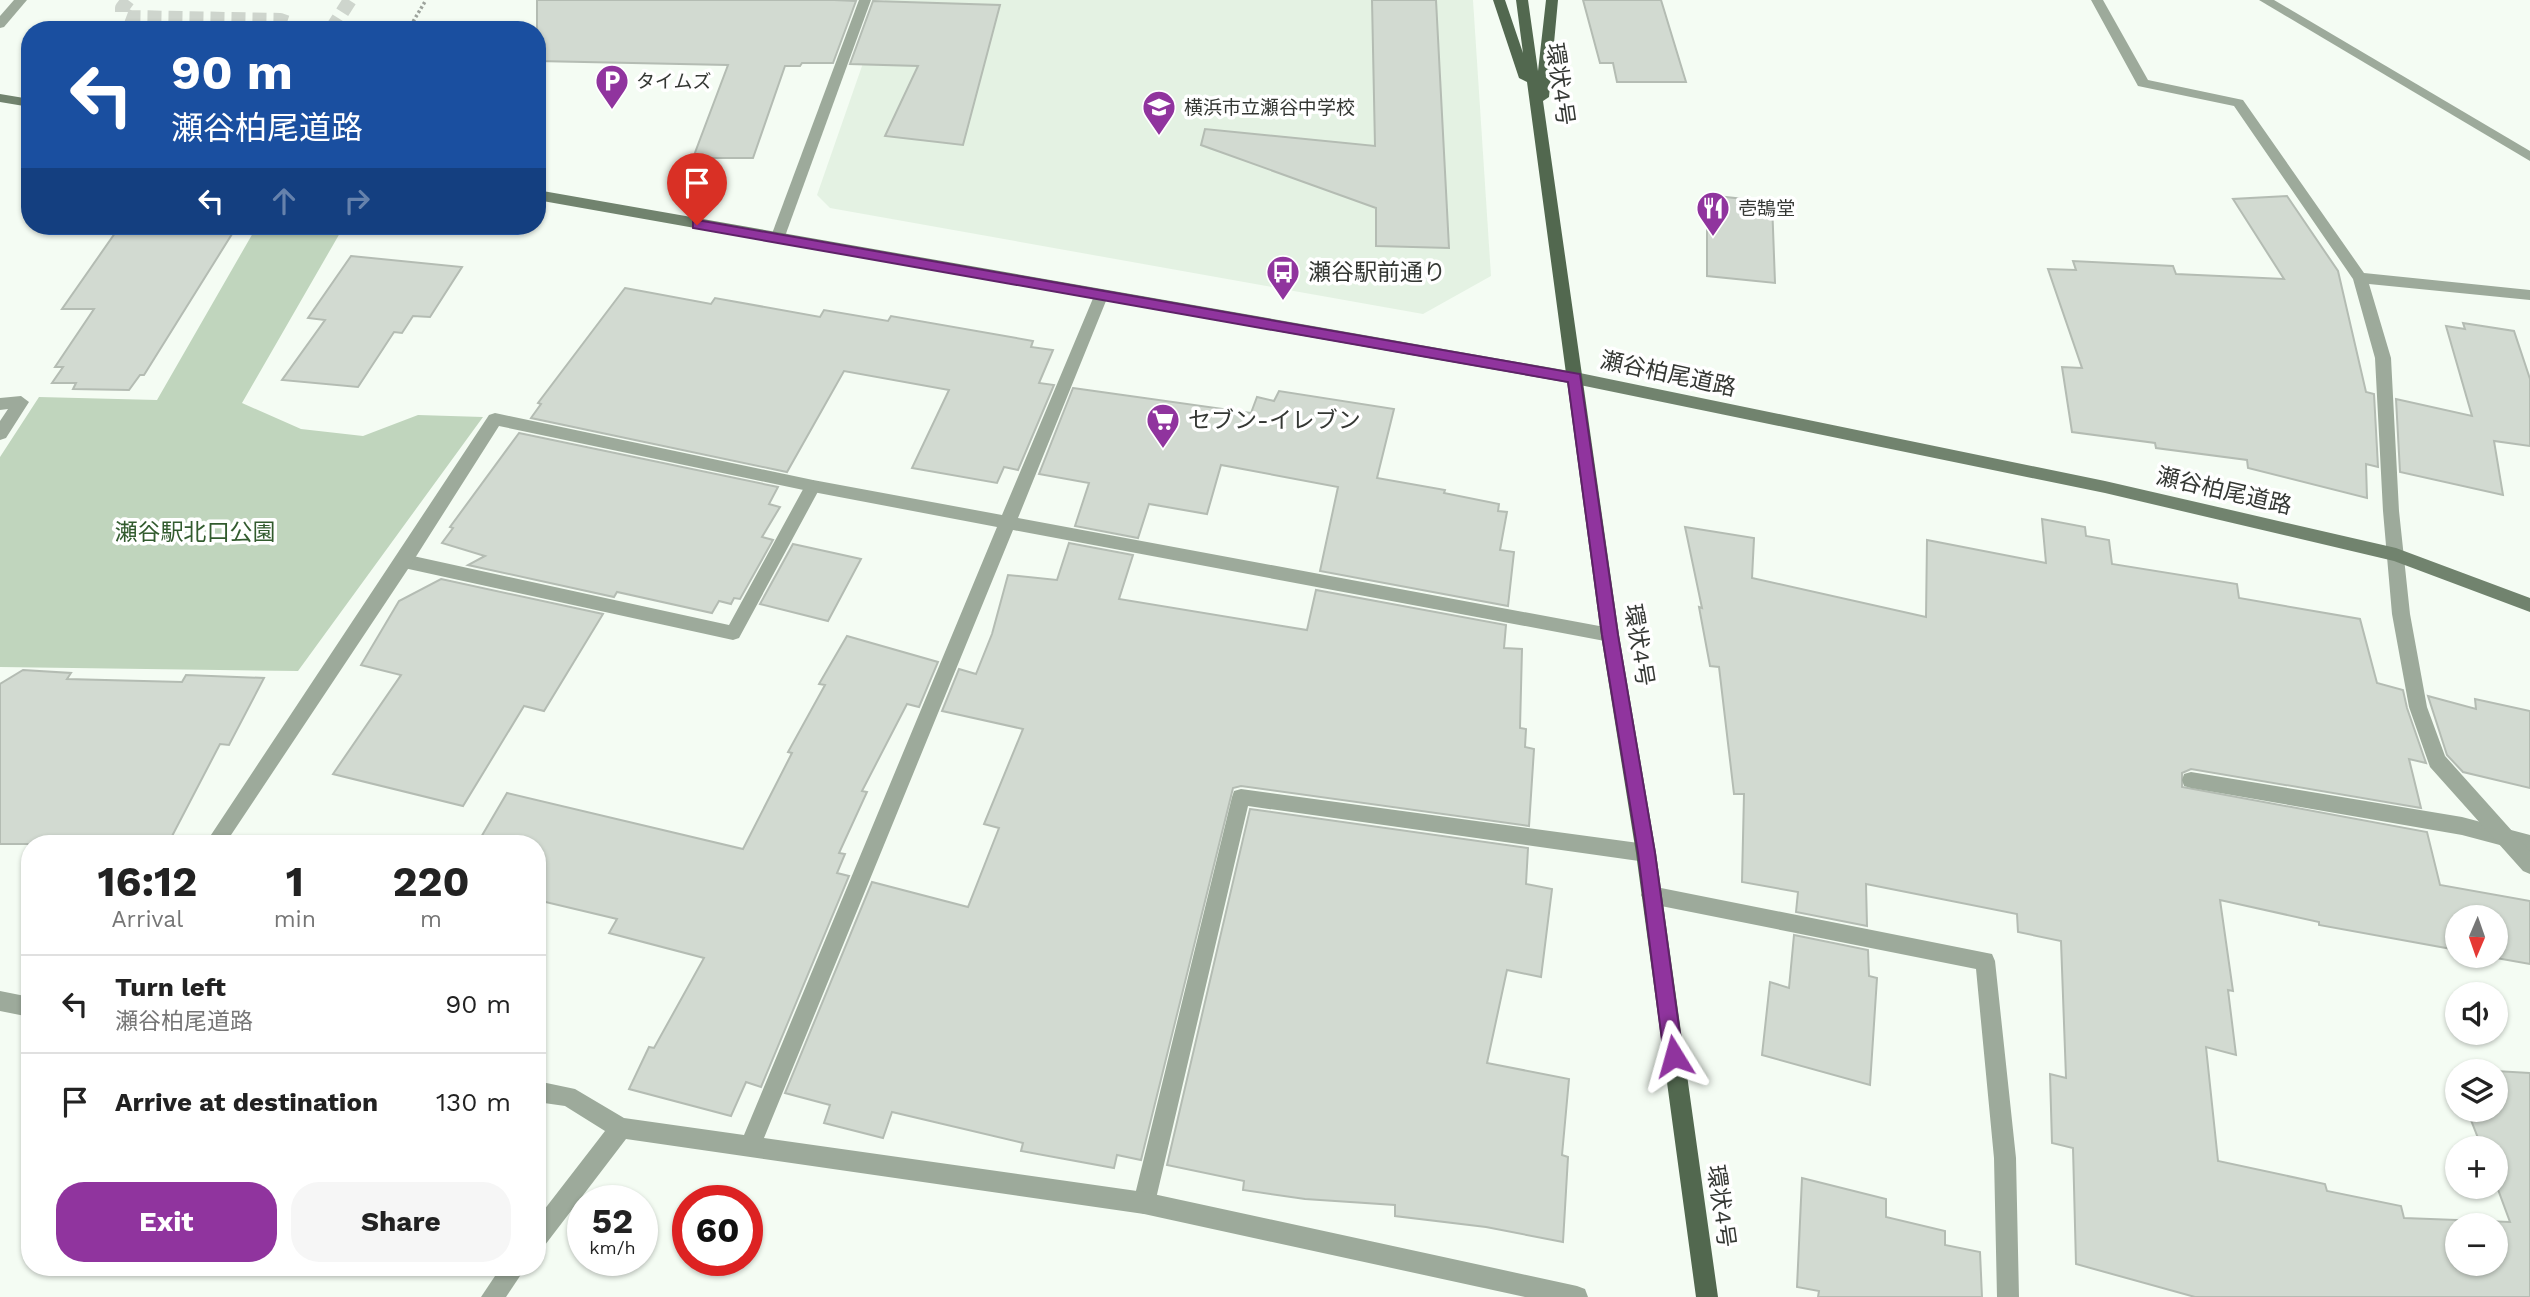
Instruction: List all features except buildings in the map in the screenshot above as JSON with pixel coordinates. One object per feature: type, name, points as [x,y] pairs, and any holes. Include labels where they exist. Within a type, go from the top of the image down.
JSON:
[{"type":"main road","points":[[1499,0],[1539,121]]},
{"type":"main road","name":"環状4号","points":[[1522,0],[1610,635],[1646,853],[1707,1297]]},
{"type":"main road","points":[[1539,121],[1552,0]]},
{"type":"main road","points":[[0,98],[21,102]]},
{"type":"main road","name":"瀬谷柏尾道路","points":[[546,197],[1575,378],[2105,486],[2396,555],[2530,605]]},
{"type":"street","points":[[0,24],[21,0]]},
{"type":"street","points":[[777,239],[865,0]]},
{"type":"street","points":[[2097,0],[2143,83],[2238,103],[2360,278],[2383,358],[2391,511],[2401,614],[2418,707],[2437,761],[2530,865]]},
{"type":"street","points":[[2264,0],[2530,157]]},
{"type":"street","points":[[2360,278],[2530,295]]},
{"type":"street","points":[[748,1148],[1101,296]]},
{"type":"street","points":[[0,404],[21,402],[0,435]]},
{"type":"street","points":[[220,835],[404,561],[495,419],[813,486],[1610,635]]},
{"type":"street","points":[[404,561],[733,633],[813,486]]},
{"type":"street","points":[[2191,780],[2462,826],[2506,840],[2530,844]]},
{"type":"street","points":[[1144,1203],[1241,797],[1646,853]]},
{"type":"street","points":[[1651,895],[1985,961],[2005,1158],[2008,1297]]},
{"type":"street","points":[[0,1001],[21,1005]]},
{"type":"street","points":[[546,1092],[568,1096],[621,1128],[1144,1203],[1577,1297]]},
{"type":"street","points":[[546,1225],[621,1128]]},
{"type":"street","points":[[492,1297],[507,1276]]},
{"type":"path","points":[[413,21],[426,0]]},
{"type":"shaded area","name":"横浜市立瀬谷中学校","points":[[885,0],[1473,0],[1491,276],[1423,314],[830,208],[817,195]]},
{"type":"green space","name":"瀬谷駅北口公園","points":[[252,235],[339,235],[242,403],[301,429],[363,436],[418,415],[483,417],[298,671],[0,667],[0,457],[39,397],[157,400]]},
{"type":"tunnel","points":[[128,0],[122,8],[122,14],[130,17],[283,21]]},
{"type":"tunnel","points":[[337,21],[350,0]]},
{"type":"place","name":"タイムズ","points":[[612,111]]},
{"type":"place","name":"横浜市立瀬谷中学校","points":[[1159,137]]},
{"type":"place","name":"壱鵠堂","points":[[1713,238]]},
{"type":"place","name":"瀬谷駅前通り","points":[[1283,302]]},
{"type":"place","name":"セブン-イレブン","points":[[1163,450]]},
{"type":"route","points":[[697,225],[1575,378],[1610,635],[1646,853],[1674,1056]]}]
